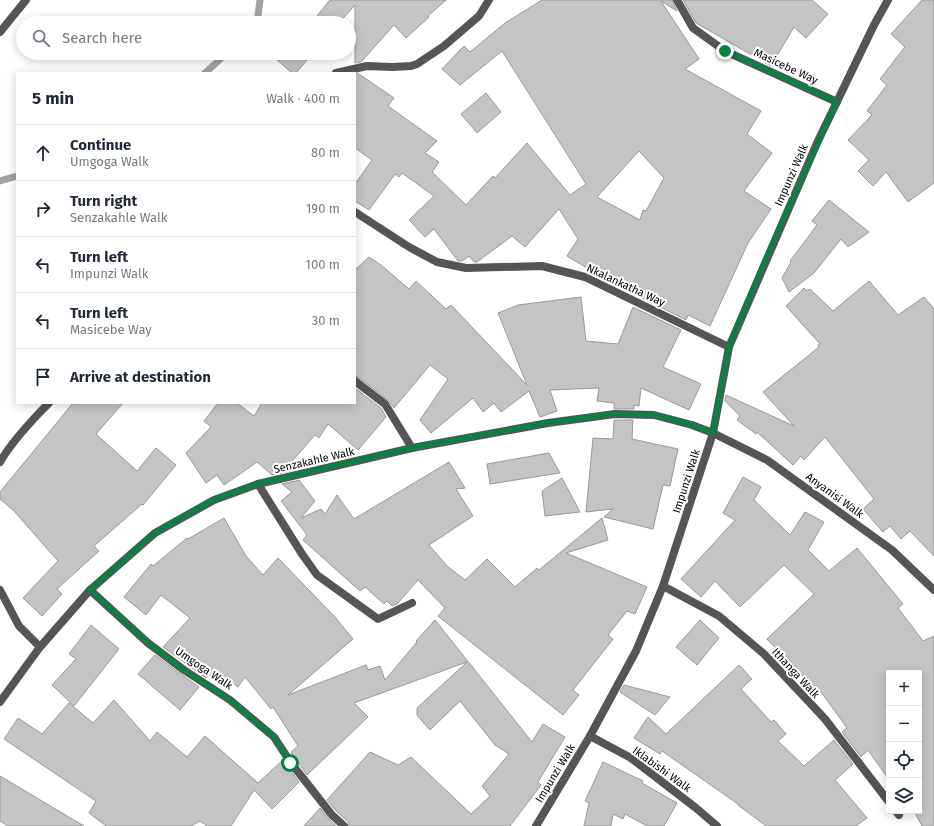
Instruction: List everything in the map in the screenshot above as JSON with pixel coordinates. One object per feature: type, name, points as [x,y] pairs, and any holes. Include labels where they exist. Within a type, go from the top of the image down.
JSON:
[{"type":"street","points":[[0,32],[26,0]]},
{"type":"street","points":[[340,72],[367,66],[392,67],[411,66],[417,64],[444,46],[479,16],[490,0]]},
{"type":"street","name":"Masicebe Way","points":[[677,0],[693,28],[725,51],[837,102]]},
{"type":"street","name":"Impunzi Walk","points":[[536,826],[590,736],[636,650],[664,586],[713,433],[729,347],[773,242],[837,102],[888,0]]},
{"type":"street","name":"Nkalankatha Way","points":[[356,213],[409,247],[436,262],[466,268],[542,266],[585,277],[729,347]]},
{"type":"street","points":[[356,381],[385,404],[412,448]]},
{"type":"street","points":[[0,462],[15,440],[48,404]]},
{"type":"street","name":"Senzakahle Walk","points":[[0,702],[40,647],[90,590],[155,533],[214,500],[258,484],[412,448],[548,423],[615,414],[654,415],[692,425],[713,433]]},
{"type":"street","name":"Anyanisi Walk","points":[[713,433],[767,460],[892,550],[934,590]]},
{"type":"street","points":[[258,484],[317,575],[378,619],[412,603]]},
{"type":"street","name":"Ithanga Walk","points":[[664,586],[719,616],[764,654],[825,719],[886,798]]},
{"type":"street","points":[[0,590],[19,626],[40,647]]},
{"type":"street","name":"Umgoga Walk","points":[[90,590],[148,643],[184,670],[230,700],[274,737],[290,763],[332,815],[344,826]]},
{"type":"street","name":"Iklabishi Walk","points":[[590,736],[631,758],[717,826]]},
{"type":"building","points":[[330,0],[446,0],[406,38],[394,25],[361,62],[355,63],[355,5],[345,16],[317,16]]},
{"type":"building","points":[[542,0],[672,0],[677,11],[661,1],[699,59],[685,69],[761,111],[747,134],[772,153],[744,191],[771,209],[748,243],[710,326],[688,315],[686,320],[638,296],[638,294],[602,277],[567,256],[578,239],[559,209],[525,247],[512,236],[477,262],[474,262],[469,256],[462,261],[458,261],[434,229],[425,237],[409,220],[434,196],[402,173],[399,177],[395,174],[369,210],[356,202],[356,183],[372,160],[356,149],[356,74],[359,74],[394,98],[388,106],[437,141],[425,153],[439,162],[432,172],[466,205],[493,176],[495,178],[527,143],[570,195],[586,184],[502,51],[460,85],[442,69],[464,46],[470,52],[505,23]],"holes":[[[639,151],[664,178],[646,211],[643,210],[640,220],[597,197]]]},
{"type":"building","points":[[683,0],[812,0],[828,14],[806,38],[794,27],[771,66],[696,23]]},
{"type":"building","points":[[922,0],[934,0],[934,183],[908,202],[886,172],[873,186],[858,171],[869,160],[848,140],[872,115],[867,111],[887,85],[880,79],[905,47],[891,34]]},
{"type":"building","points":[[277,60],[307,60],[297,72],[291,72]]},
{"type":"building","points":[[486,93],[501,112],[477,133],[461,114]]},
{"type":"building","points":[[829,200],[869,232],[848,247],[841,239],[814,273],[789,292],[782,278],[791,262],[790,261],[817,225],[812,221]]},
{"type":"building","points":[[369,257],[381,265],[409,289],[416,281],[446,309],[451,305],[527,385],[498,313],[518,305],[581,297],[586,341],[618,344],[633,307],[681,330],[663,367],[701,384],[689,410],[641,388],[639,406],[634,405],[634,409],[614,409],[614,403],[597,401],[599,388],[550,390],[557,411],[540,417],[529,391],[501,412],[494,403],[483,412],[473,398],[431,433],[420,420],[448,379],[430,365],[394,408],[388,400],[356,376],[356,269]]},
{"type":"building","points":[[869,281],[898,315],[924,297],[934,309],[934,556],[910,531],[901,539],[890,526],[883,532],[863,509],[874,499],[825,437],[804,460],[801,456],[793,465],[757,432],[756,434],[737,420],[740,416],[725,401],[726,395],[794,426],[763,392],[819,347],[818,345],[820,344],[786,306],[804,288],[806,291],[810,289],[833,311]]},
{"type":"building","points":[[356,389],[381,408],[386,417],[358,450],[328,424],[319,438],[315,435],[288,466],[291,471],[272,475],[257,462],[224,485],[217,475],[206,483],[186,453],[211,427],[204,421],[217,404],[238,404],[254,416],[261,404],[356,404]]},
{"type":"building","points":[[72,404],[122,404],[96,434],[137,471],[156,448],[176,465],[143,505],[142,504],[94,546],[99,551],[57,589],[62,594],[42,616],[23,598],[58,561],[13,510],[0,499],[0,492]]},
{"type":"building","points":[[614,420],[633,420],[632,439],[678,449],[670,486],[663,485],[653,529],[604,517],[613,509],[586,512],[593,438],[613,439]]},
{"type":"building","points":[[549,453],[560,473],[490,484],[487,464]]},
{"type":"building","points":[[449,462],[465,488],[456,489],[473,516],[429,545],[447,566],[465,580],[487,559],[515,587],[537,568],[539,570],[602,518],[608,540],[566,553],[647,587],[635,614],[627,611],[608,635],[613,639],[573,690],[579,695],[563,715],[438,616],[445,608],[418,580],[397,604],[392,606],[387,601],[384,604],[365,587],[360,591],[303,540],[307,535],[281,501],[292,492],[282,484],[299,480],[315,501],[301,518],[321,509],[325,514],[337,495],[354,519]]},
{"type":"building","points":[[743,477],[761,487],[754,500],[790,535],[805,512],[824,522],[808,550],[829,571],[857,548],[903,604],[898,608],[923,641],[934,636],[934,826],[922,826],[916,814],[922,814],[922,670],[886,670],[886,776],[868,750],[861,757],[842,732],[847,728],[816,685],[813,688],[788,658],[787,660],[767,639],[814,594],[784,565],[740,607],[715,581],[701,597],[681,579],[735,520],[723,513]]},
{"type":"building","points":[[562,478],[580,512],[545,516],[542,491]]},
{"type":"building","points":[[224,518],[246,556],[263,575],[278,558],[334,616],[353,639],[288,695],[366,665],[368,670],[380,666],[385,680],[435,620],[532,742],[543,724],[565,737],[538,782],[541,785],[510,826],[349,826],[348,822],[327,800],[370,752],[398,765],[411,757],[471,814],[490,796],[482,786],[509,754],[495,745],[460,701],[430,730],[417,715],[417,708],[467,662],[354,703],[368,717],[307,775],[291,752],[298,746],[273,707],[271,709],[245,677],[238,687],[219,674],[215,679],[209,675],[206,678],[163,647],[190,618],[161,595],[146,615],[124,597],[151,564],[153,566],[187,538],[188,539]]},
{"type":"building","points":[[700,620],[719,638],[697,665],[676,647]]},
{"type":"building","points":[[91,625],[119,649],[74,706],[52,685],[76,659],[69,654]]},
{"type":"building","points":[[155,655],[199,687],[180,710],[138,674]]},
{"type":"building","points":[[739,665],[752,679],[741,689],[771,722],[774,720],[786,734],[778,741],[804,766],[834,740],[853,764],[835,780],[867,818],[856,826],[766,826],[738,804],[662,751],[660,754],[634,738],[648,717],[666,734]]},
{"type":"building","points":[[624,685],[670,697],[655,715],[620,692]]},
{"type":"building","points":[[114,700],[150,741],[157,732],[187,757],[205,736],[258,783],[283,760],[299,782],[272,809],[254,790],[231,826],[207,826],[200,821],[191,826],[106,826],[89,813],[96,801],[4,739],[18,718],[42,734],[69,703],[93,723]]},
{"type":"building","points":[[603,762],[643,781],[642,783],[677,803],[664,826],[647,826],[625,814],[623,819],[613,814],[611,826],[584,826],[589,803],[585,801]]},
{"type":"building","points":[[0,776],[84,826],[8,826],[0,821]]},
{"type":"building","points":[[320,808],[336,826],[304,826]]},
{"type":"waterway","points":[[258,16],[260,0]]},
{"type":"waterway","points":[[206,72],[219,60]]},
{"type":"waterway","points":[[0,181],[16,176]]},
{"type":"route","points":[[290,763],[274,737],[230,700],[184,670],[148,643],[90,590],[155,533],[214,500],[258,484],[412,448],[548,423],[615,414],[654,415],[692,425],[713,433],[729,347],[767,256],[817,143],[837,102],[725,51]]}]
